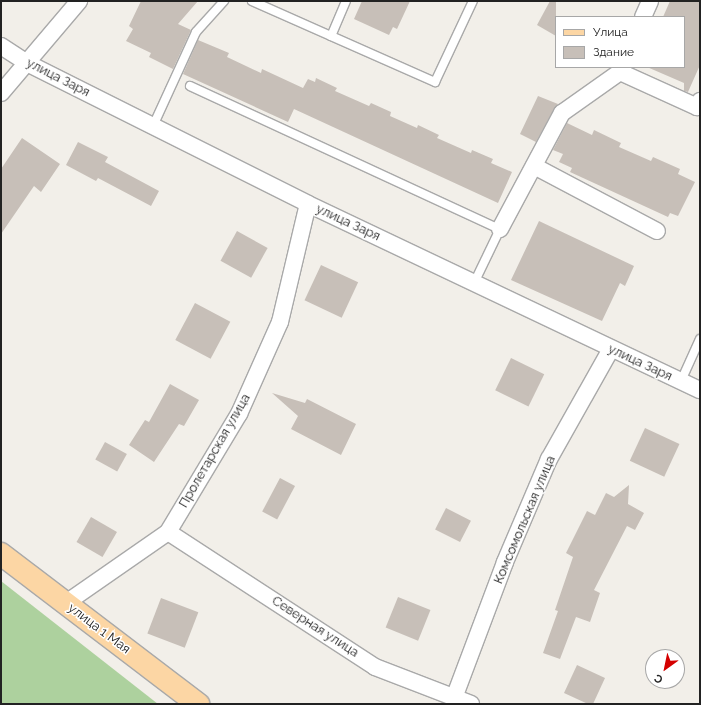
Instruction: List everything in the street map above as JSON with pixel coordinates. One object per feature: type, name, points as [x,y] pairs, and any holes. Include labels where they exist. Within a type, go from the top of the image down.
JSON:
[{"type":"main road","name":"улица 1 Мая","points":[[1,554],[198,704]]},
{"type":"street","points":[[1,93],[79,1]]},
{"type":"street","points":[[643,16],[650,1]]},
{"type":"street","name":"улица Заря","points":[[1,46],[27,63],[308,204],[700,390]]},
{"type":"street","points":[[500,229],[562,113],[622,70],[697,107],[700,101]]},
{"type":"street","points":[[534,166],[658,231]]},
{"type":"street","name":"Пролетарская улица","points":[[66,603],[168,532],[239,414],[280,322],[308,204]]},
{"type":"street","name":"Комсомольская улица","points":[[454,698],[505,562],[549,459],[612,349]]},
{"type":"street","name":"Северная улица","points":[[168,532],[375,667],[471,704]]},
{"type":"lane","points":[[153,126],[196,32],[224,1]]},
{"type":"lane","points":[[252,1],[435,82],[473,1]]},
{"type":"lane","points":[[331,36],[346,1]]},
{"type":"lane","points":[[190,86],[500,229],[474,283]]},
{"type":"lane","points":[[680,381],[700,339]]},
{"type":"green space","points":[[1,581],[158,704],[1,704]]},
{"type":"building","points":[[141,1],[198,1],[178,24],[191,30],[173,69],[149,57],[151,53],[126,41],[133,29],[129,26]]},
{"type":"building","points":[[362,1],[410,1],[397,29],[393,27],[389,35],[354,19]]},
{"type":"building","points":[[550,1],[556,1],[555,35],[537,25]]},
{"type":"building","points":[[670,1],[700,1],[700,65],[688,92],[684,91],[684,83],[649,68],[685,68],[685,16],[663,16]]},
{"type":"building","points":[[198,40],[229,53],[227,57],[261,73],[262,69],[303,88],[308,79],[315,82],[316,78],[337,88],[335,91],[369,106],[371,103],[391,112],[390,116],[417,128],[418,125],[439,135],[437,138],[471,153],[472,150],[493,159],[491,163],[512,172],[498,203],[294,109],[288,122],[183,74]]},
{"type":"building","points":[[538,96],[558,104],[536,142],[520,134]]},
{"type":"building","points":[[567,123],[592,135],[594,130],[621,143],[619,147],[651,161],[653,157],[680,169],[678,174],[695,182],[678,216],[670,213],[668,217],[570,172],[572,168],[559,162],[563,154],[553,150]]},
{"type":"building","points":[[22,138],[60,164],[41,192],[34,186],[1,234],[1,169]]},
{"type":"building","points":[[78,142],[108,157],[105,162],[159,191],[151,206],[98,178],[96,181],[66,165]]},
{"type":"building","points":[[539,221],[634,266],[625,286],[620,283],[602,321],[511,280]]},
{"type":"building","points":[[237,231],[268,248],[251,278],[221,261]]},
{"type":"building","points":[[321,265],[358,282],[342,318],[305,300]]},
{"type":"building","points":[[195,303],[230,322],[211,359],[175,340]]},
{"type":"building","points":[[511,358],[544,374],[528,407],[495,390]]},
{"type":"building","points":[[170,384],[199,400],[184,426],[179,424],[154,462],[129,445],[145,420],[149,422]]},
{"type":"building","points":[[272,393],[305,403],[307,399],[356,424],[341,455],[291,429],[298,416]]},
{"type":"building","points":[[645,428],[679,444],[664,477],[630,461]]},
{"type":"building","points":[[105,442],[127,454],[117,472],[95,459]]},
{"type":"building","points":[[280,478],[295,486],[277,520],[262,512]]},
{"type":"building","points":[[629,485],[628,504],[644,513],[635,530],[627,526],[594,590],[600,593],[590,622],[576,617],[560,659],[543,653],[558,611],[555,610],[573,557],[566,553],[587,511],[595,515],[606,493],[614,497]]},
{"type":"building","points":[[446,508],[471,521],[460,542],[435,529]]},
{"type":"building","points":[[91,517],[117,532],[102,557],[76,542]]},
{"type":"building","points":[[398,597],[430,610],[418,641],[386,628]]},
{"type":"building","points":[[161,598],[198,612],[185,648],[147,633]]},
{"type":"building","points":[[577,665],[605,678],[593,704],[588,704],[564,693]]}]
